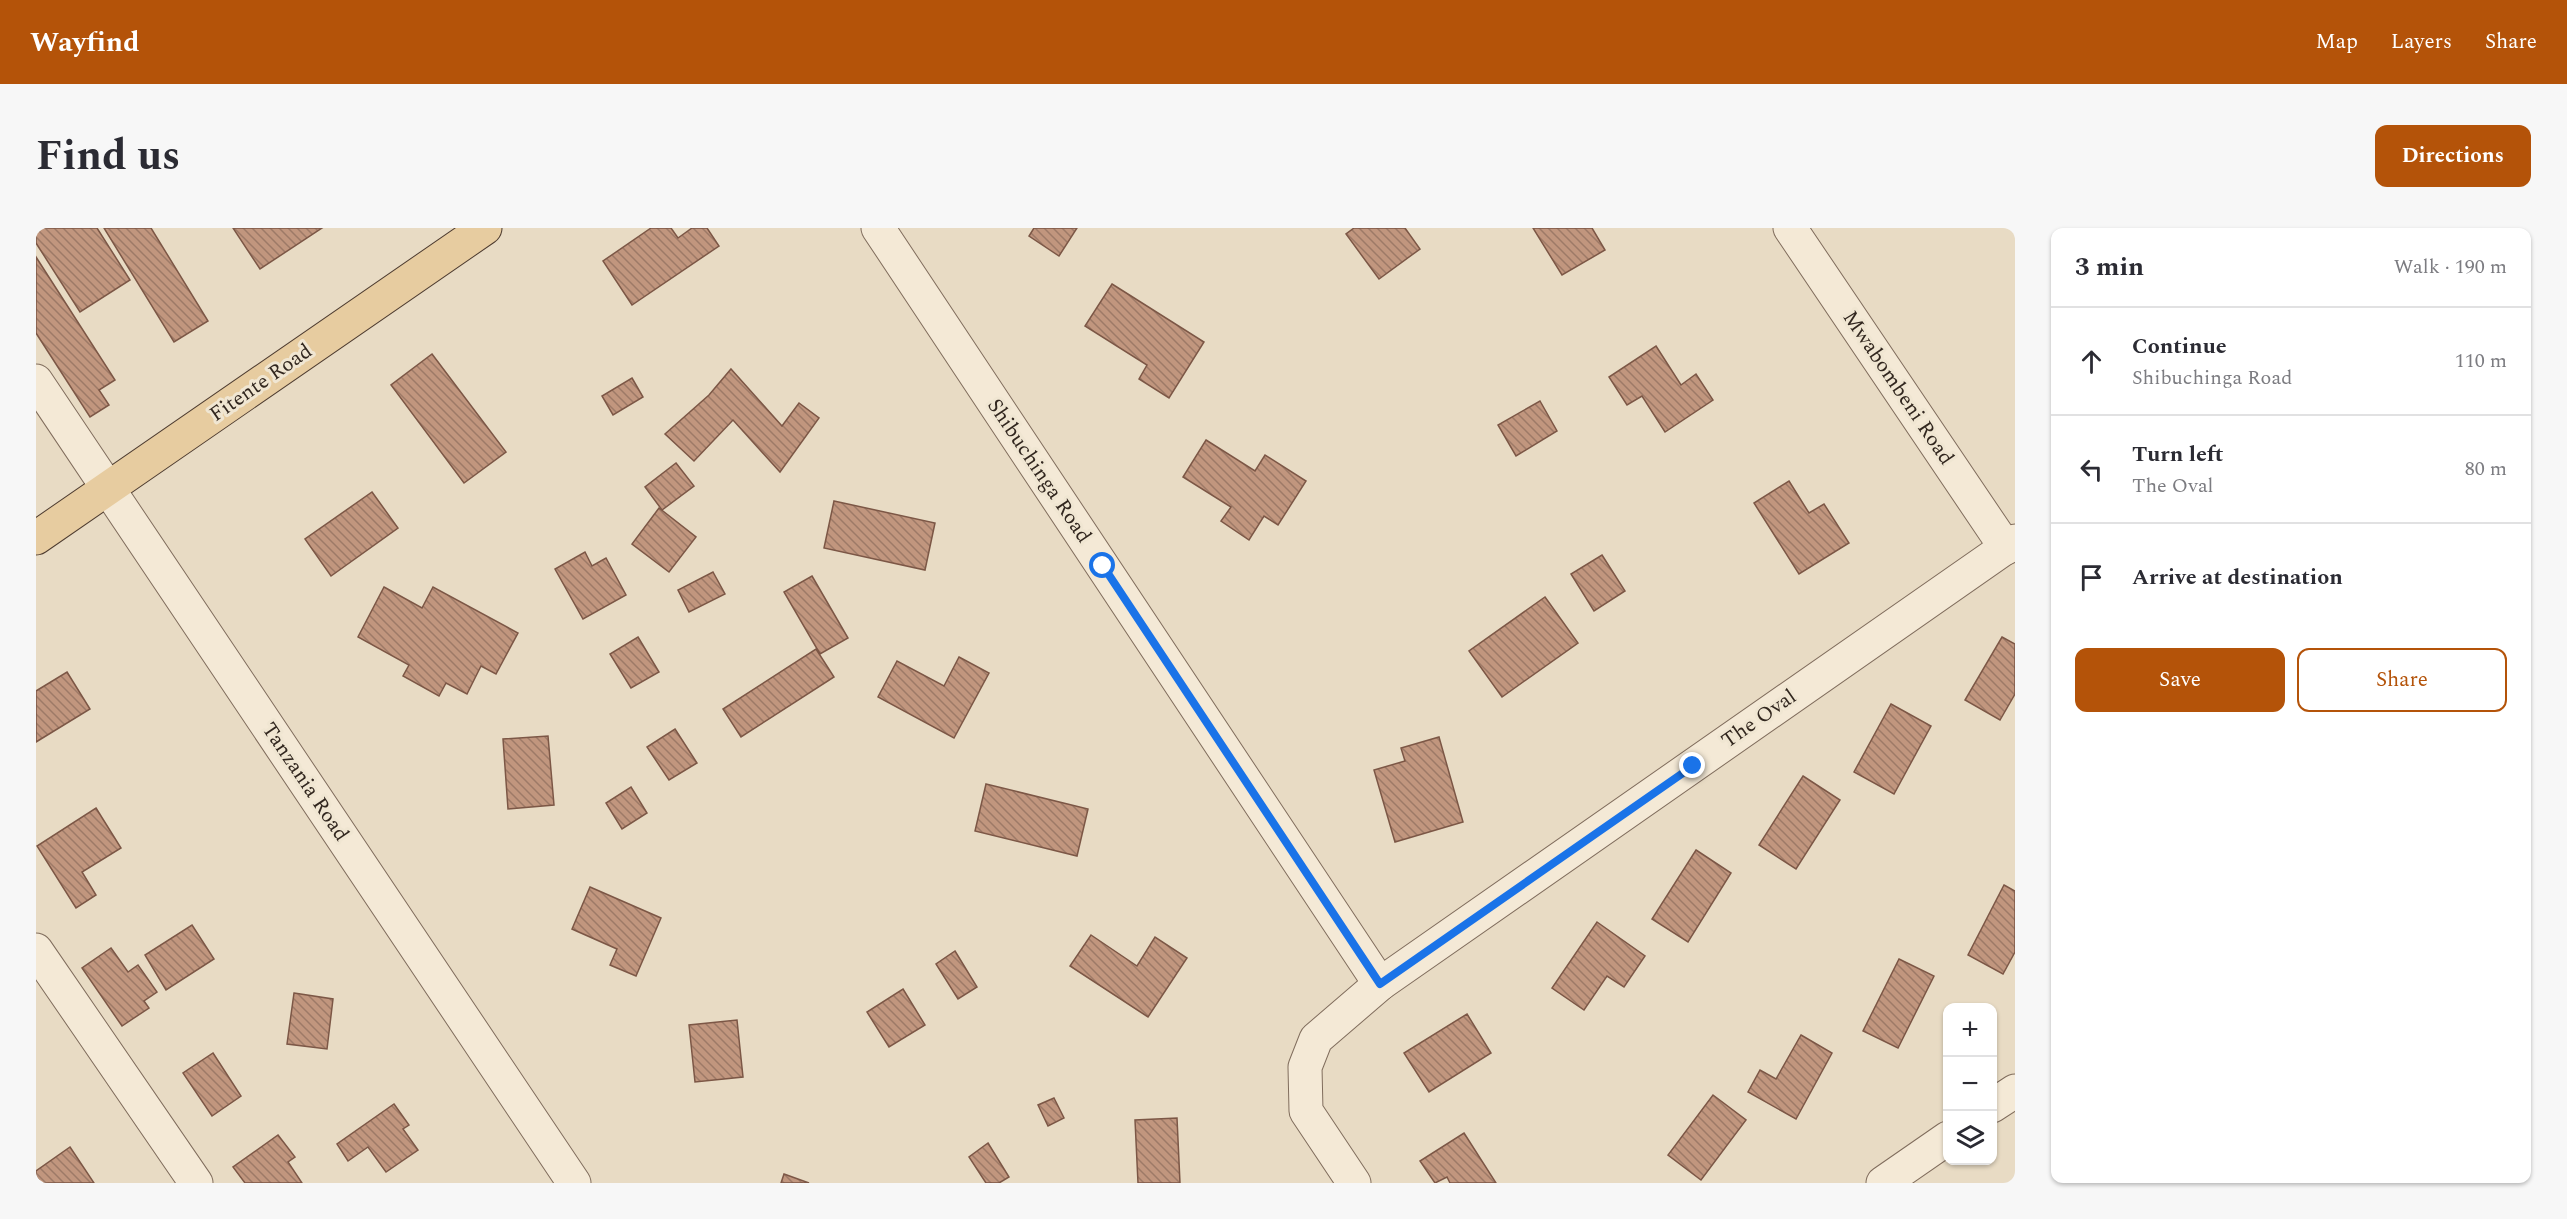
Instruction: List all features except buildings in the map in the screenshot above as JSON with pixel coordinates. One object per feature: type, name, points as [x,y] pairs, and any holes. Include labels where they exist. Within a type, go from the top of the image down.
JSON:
[{"type":"main road","name":"Fitente Road","points":[[36,538],[485,228]]},
{"type":"street","name":"Shibuchinga Road","points":[[878,228],[1380,984]]},
{"type":"street","name":"Mwabombeni Road","points":[[1790,228],[2010,544]]},
{"type":"street","name":"Tanzania Road","points":[[36,381],[574,1183]]},
{"type":"street","name":"The Oval","points":[[1354,1183],[1306,1111],[1305,1067],[1316,1039],[1380,984],[2010,544]]},
{"type":"street","points":[[36,950],[196,1183]]},
{"type":"street","points":[[1997,1104],[2015,1091]]},
{"type":"street","points":[[1883,1183],[1943,1141]]},
{"type":"route","points":[[1103,566],[1380,984],[1693,766]]}]
